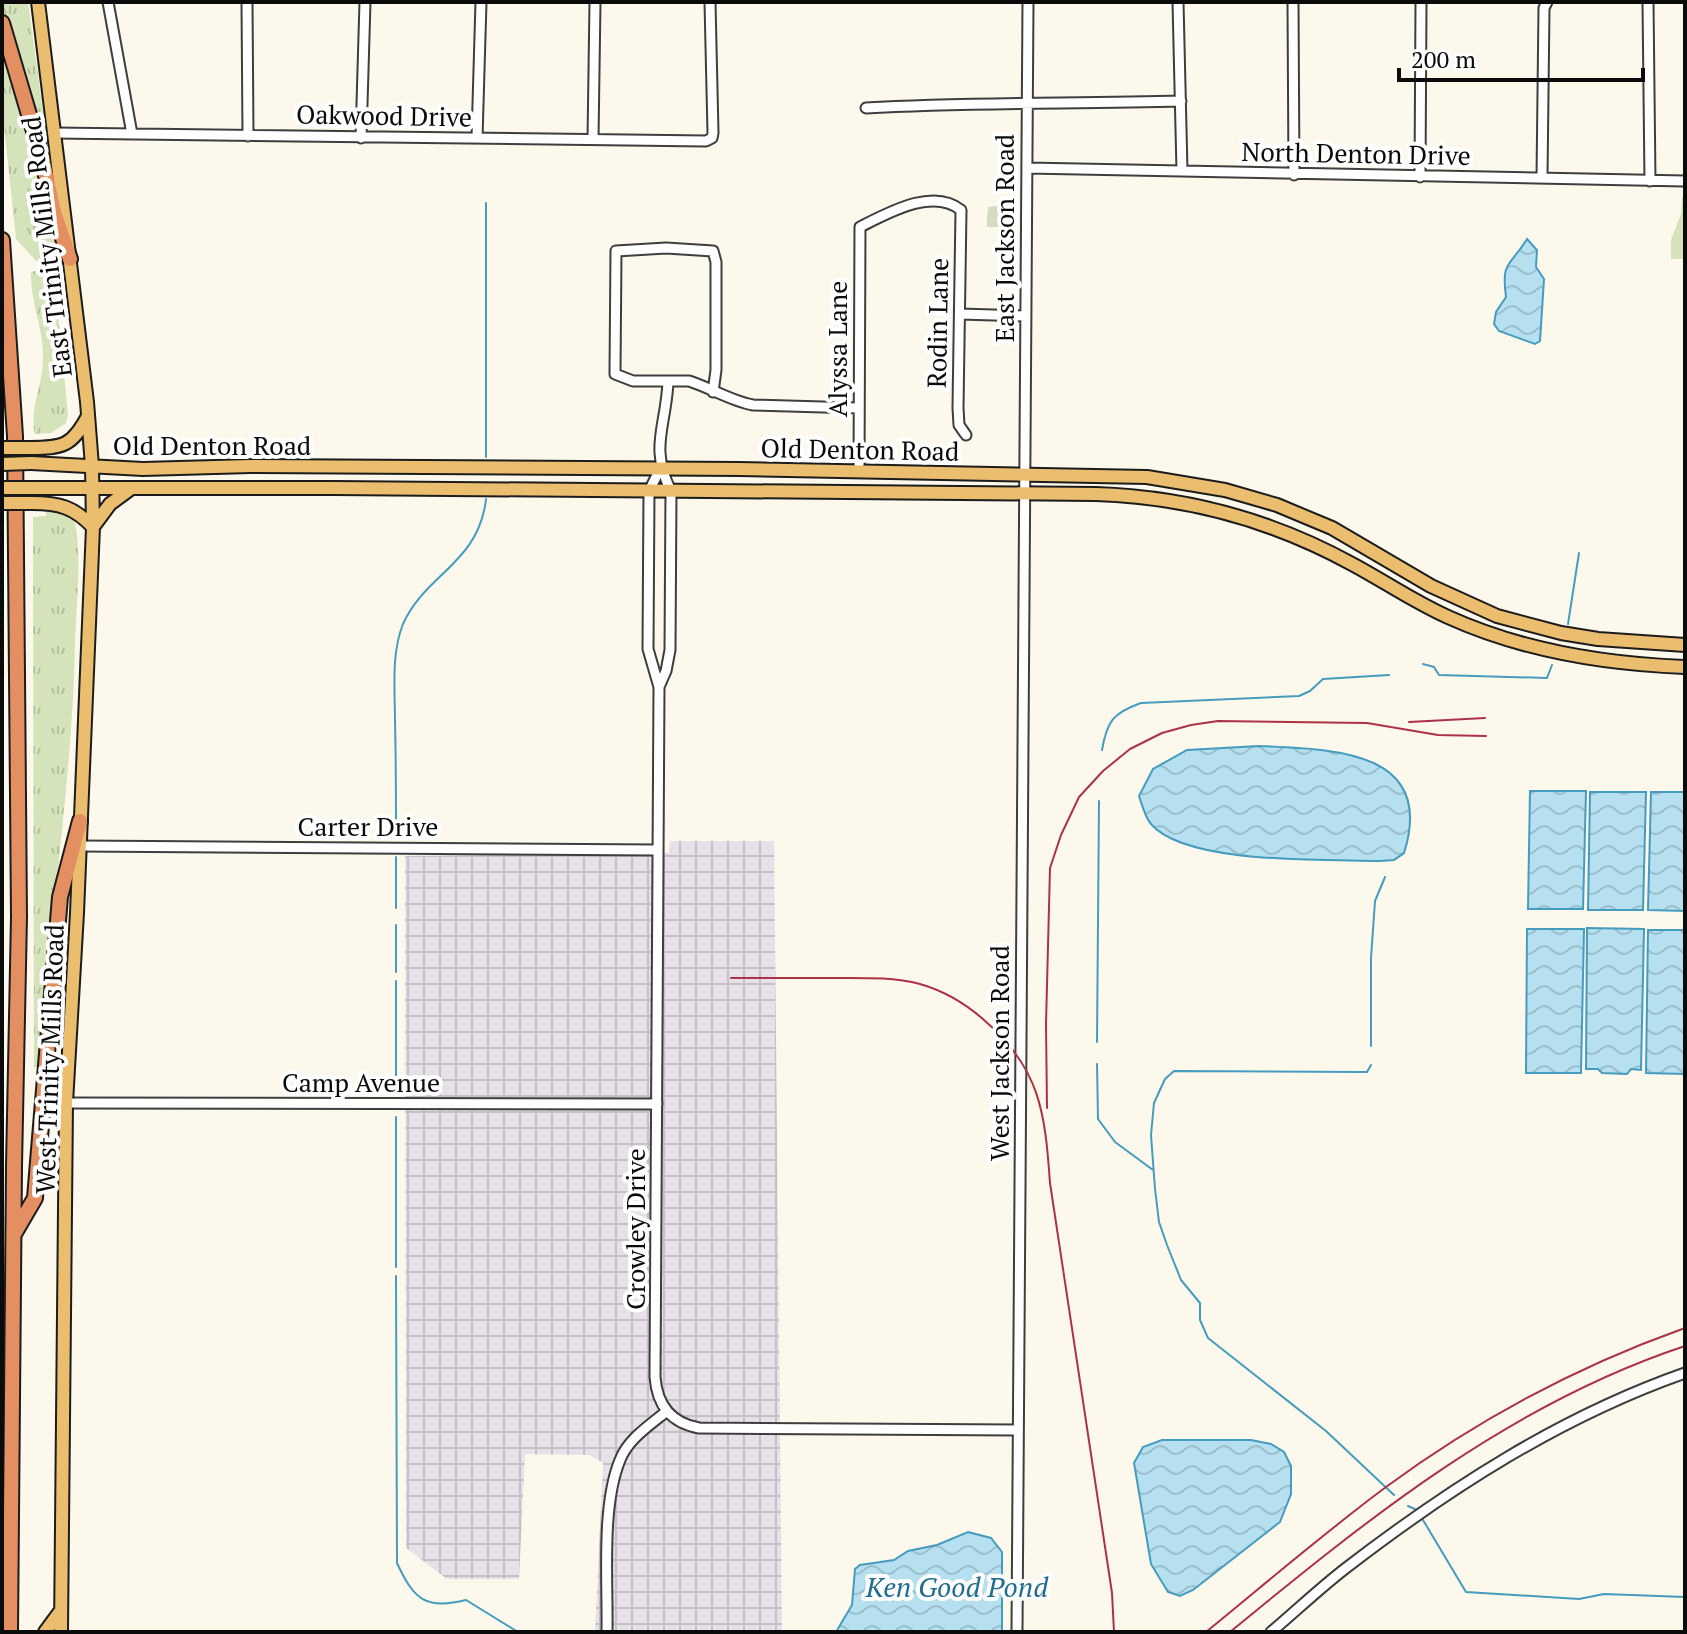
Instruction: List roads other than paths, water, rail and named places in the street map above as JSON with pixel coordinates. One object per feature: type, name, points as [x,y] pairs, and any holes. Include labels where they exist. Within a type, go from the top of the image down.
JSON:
[{"type":"highway","points":[[2,23],[70,259]]},
{"type":"highway","points":[[2,240],[15,436],[19,917],[10,1632]]},
{"type":"highway","points":[[14,1234],[35,1198],[60,897],[80,821]]},
{"type":"main road","name":"East Trinity Mills Road","points":[[38,2],[88,416],[92,488]]},
{"type":"main road","points":[[2,448],[57,448],[68,444],[88,416]]},
{"type":"main road","name":"Old Denton Road","points":[[2,464],[143,469],[251,466],[660,469],[1147,477],[1225,490],[1277,505],[1332,528],[1431,586],[1497,616],[1598,639],[1685,645]]},
{"type":"main road","points":[[251,466],[251,487]]},
{"type":"main road","points":[[386,467],[387,489]]},
{"type":"main road","name":"Old Denton Road","points":[[2,488],[251,487],[1025,494],[1119,495],[1161,499],[1229,512],[1301,537],[1420,604],[1502,637],[1567,655],[1603,661],[1685,667]]},
{"type":"main road","name":"West Trinity Mills Road","points":[[61,1632],[66,1103],[93,527],[92,488]]},
{"type":"main road","points":[[2,503],[58,503],[80,513],[93,527],[110,504],[133,489]]},
{"type":"main road","points":[[1420,604],[1431,586]]},
{"type":"main road","points":[[45,1632],[61,1613],[69,1632]]},
{"type":"street","points":[[108,2],[132,134]]},
{"type":"street","points":[[247,2],[248,136]]},
{"type":"street","points":[[361,138],[365,2]]},
{"type":"street","points":[[477,138],[481,2]]},
{"type":"street","points":[[593,139],[595,2]]},
{"type":"street","name":"Oakwood Drive","points":[[55,133],[706,141],[712,138],[710,2]]},
{"type":"street","name":"East Jackson Road","points":[[1025,474],[1028,2]]},
{"type":"street","points":[[1178,2],[1182,171]]},
{"type":"street","points":[[1293,2],[1294,175]]},
{"type":"street","points":[[1420,177],[1421,2]]},
{"type":"street","points":[[1542,178],[1544,8],[1547,2]]},
{"type":"street","points":[[1648,2],[1650,181]]},
{"type":"street","points":[[866,108],[946,103],[1027,105],[1181,101]]},
{"type":"street","name":"North Denton Drive","points":[[1027,168],[1685,181]]},
{"type":"street","name":"Rodin Lane","points":[[860,227],[899,207],[951,202],[961,210],[958,408],[959,425],[966,435]]},
{"type":"street","name":"Alyssa Lane","points":[[859,471],[860,227]]},
{"type":"street","points":[[713,392],[716,370],[716,262],[713,251],[666,248],[624,248],[616,251],[615,374],[633,381],[689,381],[713,392],[745,404],[858,408]]},
{"type":"street","points":[[960,314],[1026,316]]},
{"type":"street","points":[[660,469],[659,447],[668,382]]},
{"type":"street","name":"Crowley Drive","points":[[660,469],[649,491],[648,649],[659,687],[655,1377],[656,1390],[667,1411]]},
{"type":"street","name":"Crowley Drive","points":[[659,687],[670,650],[671,491],[660,469]]},
{"type":"street","name":"West Jackson Road","points":[[1017,1632],[1025,474]]},
{"type":"street","name":"Carter Drive","points":[[79,846],[657,850]]},
{"type":"street","name":"Camp Avenue","points":[[66,1103],[657,1104]]},
{"type":"street","points":[[1271,1632],[1353,1563],[1491,1466],[1581,1415],[1685,1373]]},
{"type":"street","points":[[607,1632],[609,1501],[620,1459],[638,1435],[667,1411],[684,1425],[699,1428],[1017,1430]]},
{"type":"water","points":[[1527,239],[1537,250],[1536,267],[1544,279],[1540,341],[1535,344],[1499,331],[1494,324],[1496,312],[1506,297],[1506,270]]},
{"type":"water","points":[[1259,746],[1345,754],[1370,762],[1391,774],[1405,793],[1410,819],[1404,853],[1394,860],[1380,861],[1259,857],[1194,847],[1169,837],[1151,824],[1139,796],[1153,769],[1187,750]]},
{"type":"water","points":[[1530,791],[1586,791],[1583,909],[1528,909]]},
{"type":"water","points":[[1590,792],[1646,792],[1643,910],[1588,910]]},
{"type":"water","points":[[1651,792],[1685,792],[1685,911],[1648,910]]},
{"type":"water","points":[[1587,928],[1644,929],[1641,1070],[1631,1069],[1627,1074],[1586,1069]]},
{"type":"water","points":[[1527,929],[1584,929],[1581,1073],[1526,1073]]},
{"type":"water","points":[[1648,930],[1685,930],[1685,1074],[1646,1073]]},
{"type":"water","points":[[1162,1440],[1251,1440],[1271,1444],[1284,1452],[1291,1466],[1291,1494],[1280,1522],[1193,1590],[1180,1596],[1168,1592],[1151,1564],[1134,1463],[1143,1447]]},
{"type":"water","name":"Ken Good Pond","points":[[968,1532],[991,1538],[1002,1552],[1002,1632],[836,1632],[852,1605],[855,1569],[860,1565],[894,1560],[908,1551],[937,1545]]},
{"type":"waterway","points":[[486,203],[486,457]]},
{"type":"waterway","points":[[396,838],[394,672],[399,636],[403,624],[424,592],[473,538],[486,499]]},
{"type":"waterway","points":[[1568,624],[1579,553]]},
{"type":"waterway","points":[[1423,664],[1434,667],[1439,675],[1547,678],[1552,665]]},
{"type":"waterway","points":[[1102,750],[1113,719],[1141,703],[1299,696],[1323,679],[1389,675]]},
{"type":"waterway","points":[[1097,1042],[1099,801]]},
{"type":"waterway","points":[[396,857],[396,908]]},
{"type":"waterway","points":[[1371,1046],[1371,958],[1375,901],[1385,877]]},
{"type":"waterway","points":[[396,925],[396,972]]},
{"type":"waterway","points":[[396,981],[396,1094]]},
{"type":"waterway","points":[[1097,1064],[1098,1119],[1115,1142],[1153,1170]]},
{"type":"waterway","points":[[1371,1065],[1367,1072],[1174,1071],[1165,1079],[1154,1103],[1151,1135],[1159,1222],[1181,1280],[1200,1303],[1200,1320],[1208,1338],[1326,1431],[1394,1495]]},
{"type":"waterway","points":[[396,1117],[396,1267]]},
{"type":"waterway","points":[[396,1276],[397,1563],[409,1586],[423,1599],[441,1604],[466,1600],[518,1632]]},
{"type":"waterway","points":[[1408,1506],[1417,1510]]},
{"type":"waterway","points":[[1423,1520],[1466,1592],[1579,1599],[1604,1594],[1685,1597]]},
{"type":"tram line","points":[[1206,1632],[1363,1504],[1456,1439],[1567,1377],[1685,1328]]},
{"type":"railway","points":[[1409,722],[1485,718]]},
{"type":"railway","points":[[1047,1108],[1050,868],[1079,797],[1103,771],[1130,749],[1162,733],[1218,721],[1367,723],[1438,735],[1486,736]]},
{"type":"railway","points":[[731,978],[878,978],[929,987],[954,998],[984,1020],[1003,1038],[1028,1074],[1042,1113],[1112,1593],[1114,1632]]},
{"type":"railway","points":[[1230,1632],[1389,1506],[1501,1432],[1621,1370],[1685,1346]]}]
